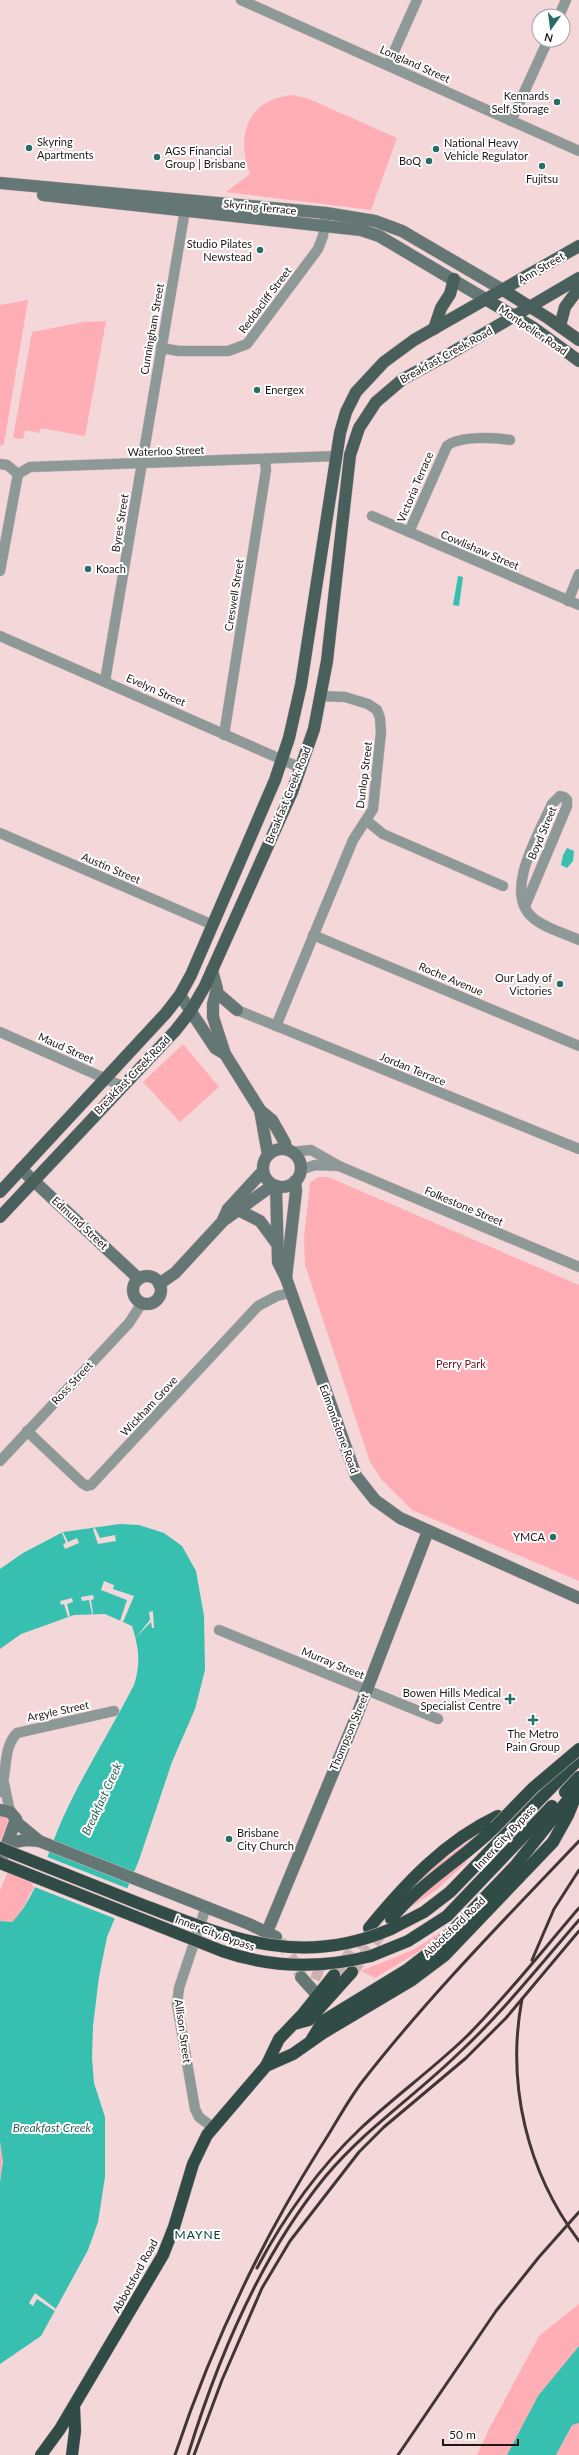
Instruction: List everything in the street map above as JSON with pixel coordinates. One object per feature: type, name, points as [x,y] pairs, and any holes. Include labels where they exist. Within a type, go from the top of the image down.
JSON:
[{"type":"highway","points":[[391,1924],[415,1893],[481,1842],[497,1821],[579,1748]]},
{"type":"highway","name":"Inner City Bypass","points":[[4,1846],[214,1932],[267,1946],[307,1949],[334,1946],[362,1941],[391,1924],[424,1912],[450,1892],[579,1759]]},
{"type":"highway","name":"Inner City Bypass","points":[[0,1863],[222,1951],[249,1960],[275,1964],[311,1966],[330,1964],[371,1956],[419,1935],[457,1907],[579,1777]]},
{"type":"highway","points":[[311,2040],[322,2021],[408,1969],[439,1945],[515,1866],[558,1809],[579,1785]]},
{"type":"highway","name":"Abbotsford Road","points":[[266,2066],[293,2054],[311,2040],[412,1980],[444,1956],[553,1842],[568,1815],[579,1788]]},
{"type":"highway","points":[[369,1928],[400,1891],[423,1867],[450,1845],[497,1821]]},
{"type":"highway","points":[[351,1973],[323,1998],[329,1976],[351,1973]]},
{"type":"highway","points":[[323,1998],[358,1999]]},
{"type":"highway","name":"Abbotsford Road","points":[[46,2453],[163,2255],[174,2227],[193,2164],[212,2127],[266,2066],[279,2039],[293,2025],[309,2020],[323,1998]]},
{"type":"highway","points":[[72,2455],[75,2431],[74,2406]]},
{"type":"main road","name":"Ann Street","points":[[503,290],[579,246]]},
{"type":"main road","name":"Breakfast Creek Road","points":[[0,1217],[190,1012],[212,970],[301,768],[321,696],[350,454],[359,428],[376,402],[393,385],[579,278]]},
{"type":"main road","points":[[434,329],[441,308],[450,294],[454,279]]},
{"type":"main road","points":[[560,326],[565,307],[579,288]]},
{"type":"main road","name":"Breakfast Creek Road","points":[[0,1192],[180,995],[213,925],[282,760],[293,722],[301,685],[336,456],[346,412],[362,384],[384,362],[434,329],[503,290]]},
{"type":"main road","name":"Montpelier Road","points":[[503,290],[531,306],[579,340]]},
{"type":"main road","name":"Montpelier Road","points":[[487,300],[515,316],[579,361]]},
{"type":"street","name":"Longland Street","points":[[241,0],[264,4],[388,65],[579,151]]},
{"type":"street","points":[[388,65],[417,0]]},
{"type":"street","points":[[511,121],[544,48]]},
{"type":"street","name":"Skyring Terrace","points":[[0,183],[186,205],[325,219],[375,221],[402,231],[503,290]]},
{"type":"street","name":"Skyring Terrace","points":[[0,190],[186,205]]},
{"type":"street","name":"Cunningham Street","points":[[142,464],[186,205]]},
{"type":"street","name":"Skyring Terrace","points":[[325,219],[379,236],[454,279],[487,300]]},
{"type":"street","name":"Reddacliff Street","points":[[161,348],[179,351],[228,351],[247,344],[318,249],[325,219]]},
{"type":"street","name":"Victoria Terrace","points":[[409,532],[447,446],[453,442],[488,438],[510,440]]},
{"type":"street","name":"Waterloo Street","points":[[18,474],[30,467],[336,456]]},
{"type":"street","name":"Creswell Street","points":[[224,734],[266,470],[265,459]]},
{"type":"street","points":[[0,464],[7,466],[18,474],[0,571]]},
{"type":"street","name":"Byres Street","points":[[105,681],[142,464]]},
{"type":"street","name":"Cowlishaw Street","points":[[372,516],[579,605]]},
{"type":"street","points":[[568,601],[579,574]]},
{"type":"street","name":"Evelyn Street","points":[[0,636],[301,768]]},
{"type":"street","name":"Dunlop Street","points":[[321,696],[345,696],[368,704],[379,714],[381,732],[374,804],[367,821],[383,834],[503,886]]},
{"type":"street","name":"Boyd Street","points":[[525,906],[566,806],[567,800],[564,796],[560,796],[554,801],[524,868],[521,884],[525,906],[528,913],[535,920],[579,940]]},
{"type":"street","points":[[276,1026],[353,840],[367,821]]},
{"type":"street","name":"Austin Street","points":[[0,833],[213,925]]},
{"type":"street","name":"Roche Avenue","points":[[313,935],[579,1046]]},
{"type":"street","points":[[160,1284],[153,1278],[139,1279],[133,1290],[136,1298],[142,1303],[152,1303],[159,1298],[160,1284],[175,1273],[223,1221],[274,1185],[286,1186],[298,1176],[299,1160],[289,1151],[272,1120],[260,1110],[224,1054],[213,1017],[213,1004],[216,992],[212,970]]},
{"type":"street","points":[[216,992],[237,1010]]},
{"type":"street","points":[[180,995],[215,1048],[224,1054]]},
{"type":"street","name":"Jordan Terrace","points":[[237,1010],[579,1149]]},
{"type":"street","name":"Maud Street","points":[[0,1032],[122,1086]]},
{"type":"street","points":[[260,1110],[268,1155]]},
{"type":"street","points":[[274,1185],[263,1172],[262,1165],[268,1155],[279,1149],[289,1151]]},
{"type":"street","name":"Folkestone Street","points":[[289,1151],[311,1150],[339,1166],[579,1267]]},
{"type":"street","name":"Folkestone Street","points":[[298,1176],[315,1165],[339,1166]]},
{"type":"street","name":"Edmund Street","points":[[21,1169],[139,1279]]},
{"type":"street","points":[[223,1221],[228,1209],[263,1172]]},
{"type":"street","name":"Edmondstone Road","points":[[286,1278],[298,1176]]},
{"type":"street","name":"Edmondstone Road","points":[[274,1185],[278,1262],[286,1278],[290,1294],[356,1476],[369,1494],[383,1507],[400,1518],[578,1597]]},
{"type":"street","points":[[238,1210],[260,1221],[277,1244]]},
{"type":"street","name":"Wickham Grove","points":[[28,1431],[82,1483],[92,1485],[258,1306],[277,1296],[290,1294]]},
{"type":"street","name":"Ross Street","points":[[0,1461],[129,1322],[142,1303]]},
{"type":"street","name":"Thompson Street","points":[[206,1906],[271,1935],[428,1531]]},
{"type":"street","name":"Murray Street","points":[[219,1630],[438,1719]]},
{"type":"street","name":"Argyle Street","points":[[9,1814],[2,1787],[3,1764],[10,1742],[17,1733],[114,1711]]},
{"type":"street","points":[[9,1814],[39,1841]]},
{"type":"street","points":[[0,1863],[9,1814]]},
{"type":"street","points":[[4,1846],[21,1840],[39,1841],[206,1906]]},
{"type":"street","name":"Allison Street","points":[[206,1906],[179,1988],[178,2004],[195,2109],[199,2117],[212,2127]]},
{"type":"street","points":[[301,1977],[323,1998]]},
{"type":"green space","points":[[292,95],[309,99],[397,138],[371,210],[226,192],[250,174],[244,146],[245,133],[255,112],[265,104],[277,98]]},
{"type":"green space","points":[[28,300],[4,444],[0,446],[0,305]]},
{"type":"green space","points":[[106,321],[85,436],[41,428],[39,433],[25,430],[23,439],[13,438],[32,332],[84,322]]},
{"type":"green space","points":[[183,1044],[219,1087],[180,1122],[143,1082]]},
{"type":"green space","name":"Perry Park","points":[[318,1177],[328,1177],[579,1285],[579,1581],[412,1510],[381,1479],[370,1462],[305,1265],[304,1238],[310,1183]]},
{"type":"green space","points":[[4,1816],[8,1821],[0,1843],[0,1817]]},
{"type":"green space","points":[[490,1825],[486,1829],[410,1890],[435,1866]]},
{"type":"green space","points":[[470,1859],[435,1891],[396,1917],[445,1875]]},
{"type":"green space","points":[[8,1871],[36,1883],[19,1915],[12,1922],[0,1921],[0,1891]]},
{"type":"green space","points":[[452,1925],[431,1944],[375,1978],[361,1971],[413,1950]]},
{"type":"green space","points":[[0,2141],[3,2162],[0,2182]]},
{"type":"green space","points":[[579,2304],[579,2346],[538,2396],[507,2455],[477,2455],[489,2429],[539,2336]]},
{"type":"green space","points":[[579,2423],[579,2455],[556,2455],[572,2425]]},
{"type":"water","points":[[458,576],[463,577],[459,606],[453,605]]},
{"type":"water","points":[[567,848],[574,851],[573,861],[567,868],[561,865],[563,855]]},
{"type":"water","name":"Breakfast Creek","points":[[120,1524],[139,1525],[164,1533],[182,1546],[196,1571],[204,1616],[205,1670],[195,1709],[172,1762],[139,1860],[107,1937],[99,1977],[93,2026],[92,2058],[94,2083],[105,2117],[105,2177],[98,2222],[88,2250],[41,2336],[0,2364],[0,2182],[3,2162],[0,2141],[0,1921],[12,1922],[28,1901],[35,1888],[70,1803],[134,1685],[138,1670],[138,1649],[132,1626],[105,1614],[74,1615],[21,1634],[0,1649],[0,1569],[23,1553],[63,1532]]},
{"type":"water","points":[[579,2346],[579,2423],[572,2425],[556,2455],[507,2455],[538,2396]]},
{"type":"pier","points":[[95,1528],[100,1538],[115,1535],[116,1541],[98,1544],[93,1529]]},
{"type":"pier","points":[[63,1532],[68,1542],[77,1538],[79,1543],[65,1549],[63,1544],[66,1543],[62,1533]]},
{"type":"pier","points":[[104,1581],[114,1585],[113,1589],[134,1596],[123,1622],[120,1621],[127,1600],[101,1590]]},
{"type":"pier","points":[[93,1595],[94,1599],[91,1600],[92,1614],[89,1600],[82,1601],[81,1597]]},
{"type":"pier","points":[[72,1598],[73,1602],[67,1604],[70,1616],[68,1617],[64,1604],[61,1605],[60,1601]]},
{"type":"pier","points":[[153,1611],[154,1628],[152,1628],[151,1622],[136,1637],[150,1620],[149,1612]]},
{"type":"pier","points":[[45,1856],[129,1889],[116,1919],[32,1886]]},
{"type":"pier","points":[[35,2293],[56,2309],[55,2311],[37,2299],[33,2306],[29,2303]]},
{"type":"tunnel","points":[[525,1801],[554,1777]]},
{"type":"tunnel","points":[[352,1972],[385,1928]]},
{"type":"tunnel","points":[[334,1975],[365,1934]]},
{"type":"tunnel","points":[[280,1941],[296,1965],[299,1973]]},
{"type":"tunnel","points":[[296,1965],[322,1976]]},
{"type":"railway","points":[[175,2455],[204,2375],[238,2297],[298,2185],[351,2098],[387,2050],[413,2019],[495,1929],[579,1841]]},
{"type":"railway","points":[[532,1960],[554,1909],[579,1870]]},
{"type":"railway","points":[[257,2268],[290,2212],[330,2160],[373,2117],[441,2060],[482,2021],[579,1908]]},
{"type":"railway","points":[[188,2455],[213,2381],[243,2309],[280,2240],[302,2208],[325,2177],[357,2143],[442,2069],[491,2021],[579,1920]]},
{"type":"railway","points":[[194,2455],[222,2380],[262,2288],[290,2241],[359,2152],[384,2127],[466,2058],[506,2018],[579,1931]]},
{"type":"railway","points":[[522,1999],[518,2031],[517,2063],[519,2095],[525,2126],[534,2157],[546,2186],[561,2214],[579,2241]]},
{"type":"railway","points":[[398,2455],[496,2311],[539,2257],[579,2212]]},
{"type":"place","name":"Kennards Self Storage","points":[[557,102]]},
{"type":"place","name":"Skyring Apartments","points":[[29,148]]},
{"type":"place","name":"National Heavy Vehicle Regulator","points":[[436,149]]},
{"type":"place","name":"AGS Financial Group | Brisbane","points":[[157,157]]},
{"type":"place","name":"BoQ","points":[[429,161]]},
{"type":"place","name":"Fujitsu","points":[[542,166]]},
{"type":"place","name":"Studio Pilates Newstead","points":[[260,250]]},
{"type":"place","name":"Energex","points":[[257,390]]},
{"type":"place","name":"Koach","points":[[88,569]]},
{"type":"place","name":"Our Lady of Victories","points":[[560,984]]},
{"type":"place","name":"YMCA","points":[[553,1537]]},
{"type":"place","name":"Bowen Hills Medical Specialist Centre","points":[[510,1699]]},
{"type":"place","name":"The Metro Pain Group","points":[[533,1720]]},
{"type":"place","name":"Brisbane City Church","points":[[229,1839]]},
{"type":"district","name":"MAYNE","points":[[198,2235]]}]
